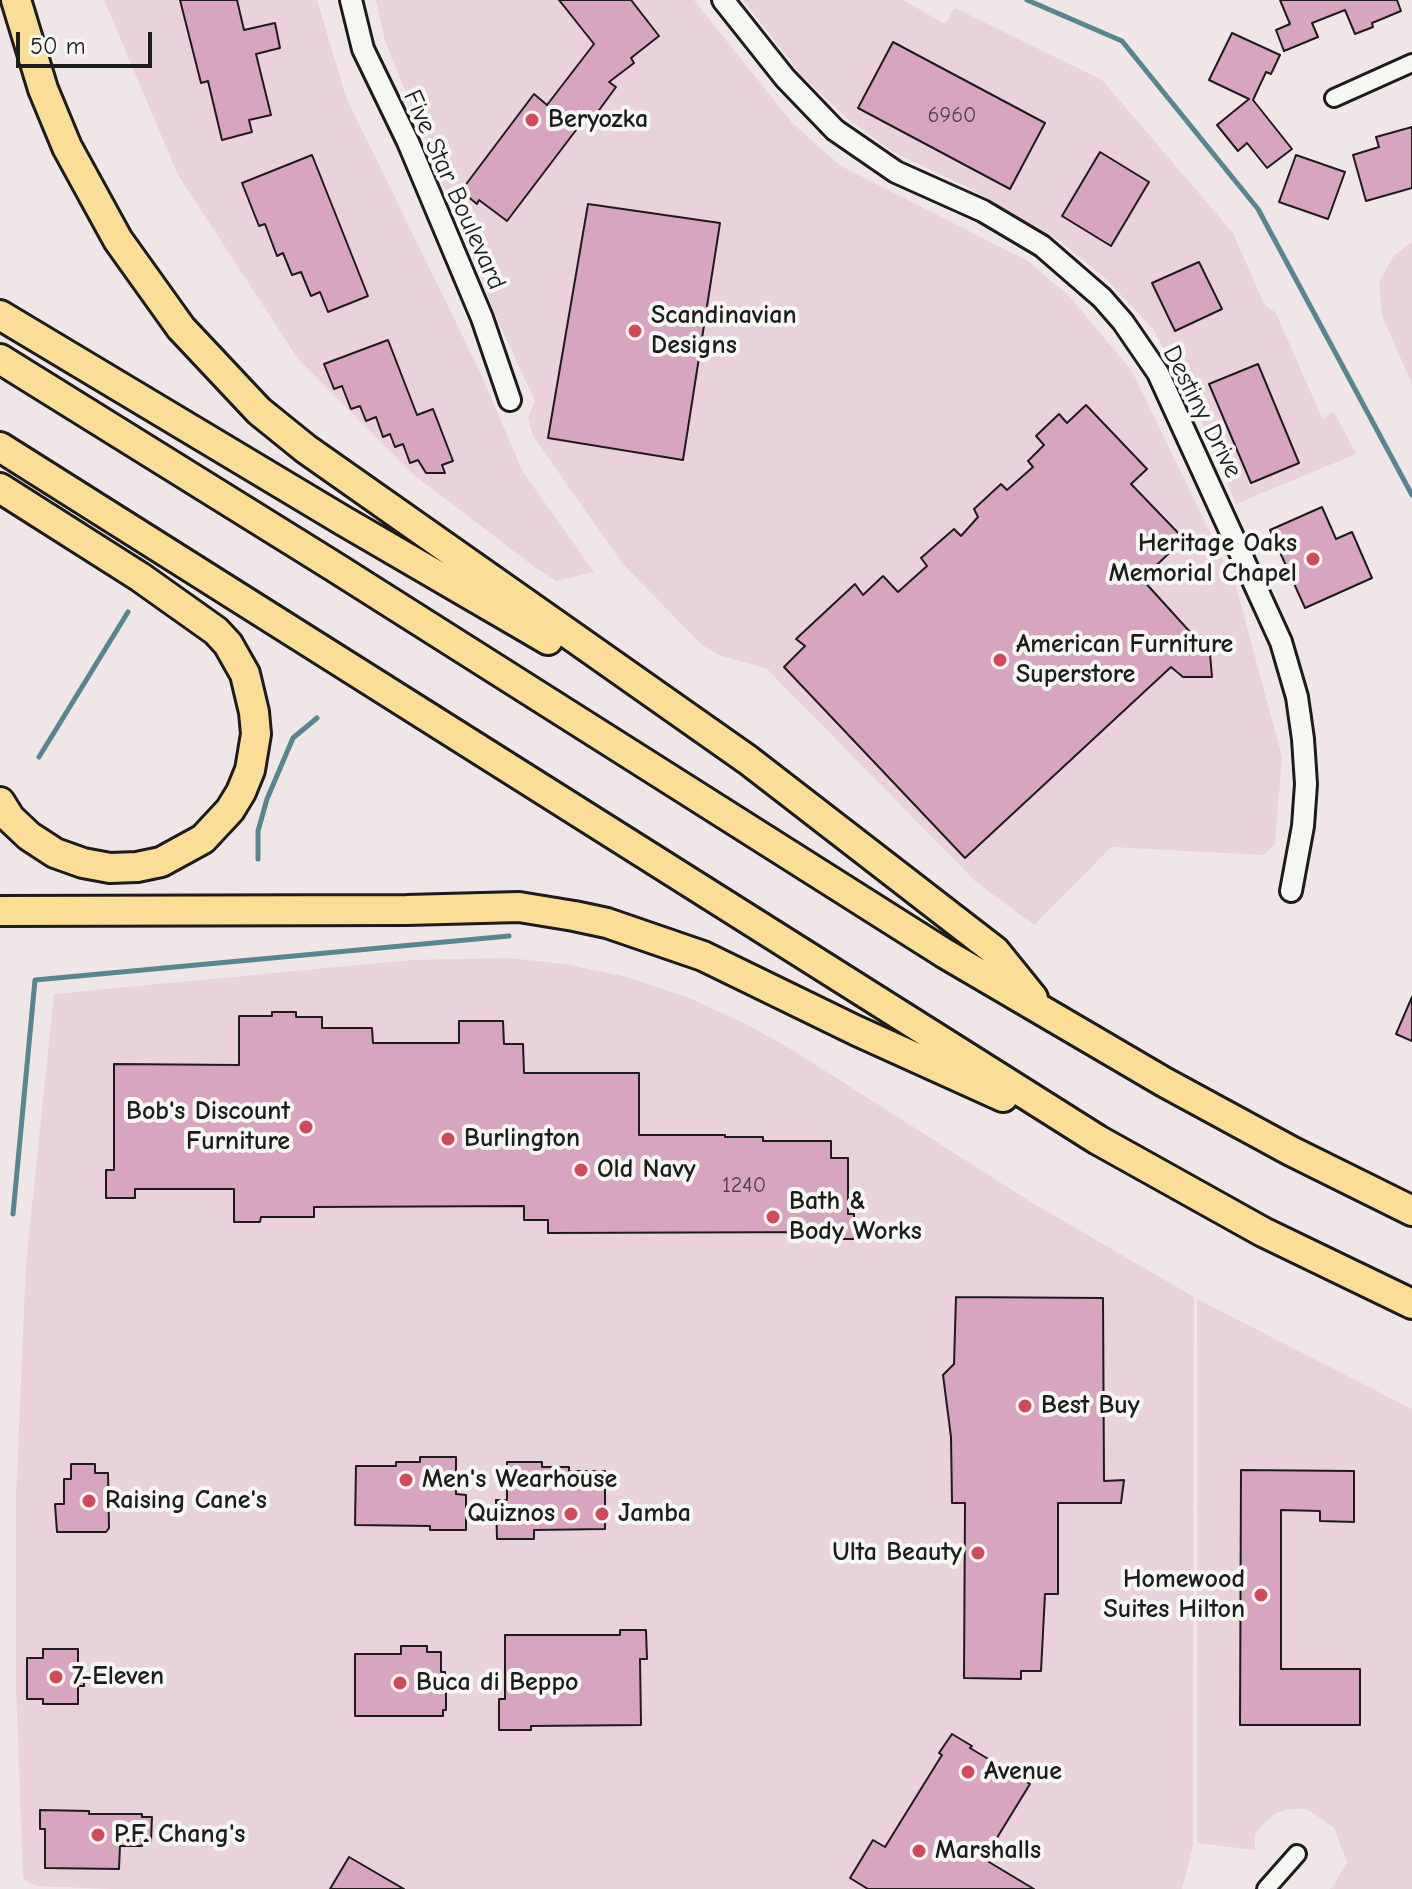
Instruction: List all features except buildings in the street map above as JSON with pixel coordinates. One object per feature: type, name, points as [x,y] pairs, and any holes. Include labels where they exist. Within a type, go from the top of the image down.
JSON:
[{"type":"highway","points":[[16,0],[43,89],[88,189],[148,285],[191,339],[282,431],[748,760],[995,951],[1043,1011]]},
{"type":"highway","points":[[0,315],[555,644],[639,683]]},
{"type":"highway","points":[[0,359],[347,574],[944,953],[1151,1075],[1278,1145],[1412,1211]]},
{"type":"highway","points":[[0,447],[1098,1140],[1263,1232],[1412,1304]]},
{"type":"highway","points":[[0,488],[172,598],[216,631],[228,644],[245,674],[256,734],[250,770],[230,810],[203,839],[161,862],[110,868],[55,853],[29,836],[10,818],[0,802]]},
{"type":"highway","points":[[0,911],[519,907],[607,923],[703,956],[857,1031],[1098,1140]]},
{"type":"street","name":"Five Star Boulevard","points":[[351,0],[363,49],[414,155],[482,318],[510,400]]},
{"type":"street","name":"Destiny Drive","points":[[723,0],[785,78],[835,130],[896,172],[983,211],[1042,246],[1102,298],[1123,322],[1158,373],[1281,642],[1297,697],[1306,784],[1303,826],[1291,891]]},
{"type":"street","points":[[1334,98],[1412,63]]},
{"type":"street","points":[[1266,1889],[1297,1854]]},
{"type":"shaded area","points":[[104,0],[317,0],[346,97],[481,374],[523,472],[594,572],[556,581],[532,565],[414,475],[298,359],[178,175]]},
{"type":"shaded area","points":[[376,0],[694,0],[793,124],[841,166],[1028,261],[1070,297],[1132,371],[1236,586],[1282,757],[1275,844],[1263,855],[1111,847],[1034,925],[975,881],[767,669],[719,655],[702,645],[622,563],[533,436],[528,418],[535,401],[498,321],[385,41]]},
{"type":"shaded area","points":[[743,0],[903,0],[945,24],[955,8],[1102,80],[1233,233],[1264,304],[1276,313],[1322,418],[1334,412],[1356,454],[1236,504],[1205,428],[1154,330],[1107,280],[1061,242],[965,186],[893,152],[850,121],[800,74]]},
{"type":"shaded area","points":[[1412,241],[1412,384],[1382,316],[1379,282],[1393,257]]},
{"type":"shaded area","points":[[508,958],[565,964],[627,977],[689,998],[748,1025],[1031,1202],[1194,1297],[1193,1846],[1182,1889],[109,1889],[35,1886],[23,1878],[16,1686],[16,1496],[26,1264],[54,994],[411,960]]},
{"type":"shaded area","points":[[1197,1299],[1412,1409],[1412,1889],[1329,1889],[1347,1862],[1334,1828],[1307,1809],[1276,1813],[1255,1835],[1255,1850],[1197,1843]]},
{"type":"waterway","points":[[1027,0],[1122,41],[1258,209],[1412,495]]},
{"type":"waterway","points":[[39,757],[128,612]]},
{"type":"waterway","points":[[258,859],[258,831],[267,799],[293,738],[317,718]]},
{"type":"waterway","points":[[13,1214],[35,980],[509,936]]},
{"type":"place","name":"Beryozka","points":[[532,120]]},
{"type":"place","name":"Scandinavian Designs","points":[[635,331]]},
{"type":"place","name":"Heritage Oaks Memorial Chapel","points":[[1313,559]]},
{"type":"place","name":"American Furniture Superstore","points":[[1000,660]]},
{"type":"place","name":"Bob's Discount Furniture","points":[[306,1127]]},
{"type":"place","name":"Burlington","points":[[448,1139]]},
{"type":"place","name":"Old Navy","points":[[581,1170]]},
{"type":"place","name":"Bath & Body Works","points":[[773,1217]]},
{"type":"place","name":"Best Buy","points":[[1025,1406]]},
{"type":"place","name":"Men's Wearhouse","points":[[406,1480]]},
{"type":"place","name":"Raising Cane's","points":[[89,1501]]},
{"type":"place","name":"Quiznos","points":[[571,1514]]},
{"type":"place","name":"Jamba","points":[[602,1514]]},
{"type":"place","name":"Ulta Beauty","points":[[978,1553]]},
{"type":"place","name":"Homewood Suites Hilton","points":[[1261,1595]]},
{"type":"place","name":"7-Eleven","points":[[56,1677]]},
{"type":"place","name":"Buca di Beppo","points":[[400,1683]]},
{"type":"place","name":"Avenue","points":[[968,1772]]},
{"type":"place","name":"P.F. Chang's","points":[[98,1835]]},
{"type":"place","name":"Marshalls","points":[[919,1851]]}]
